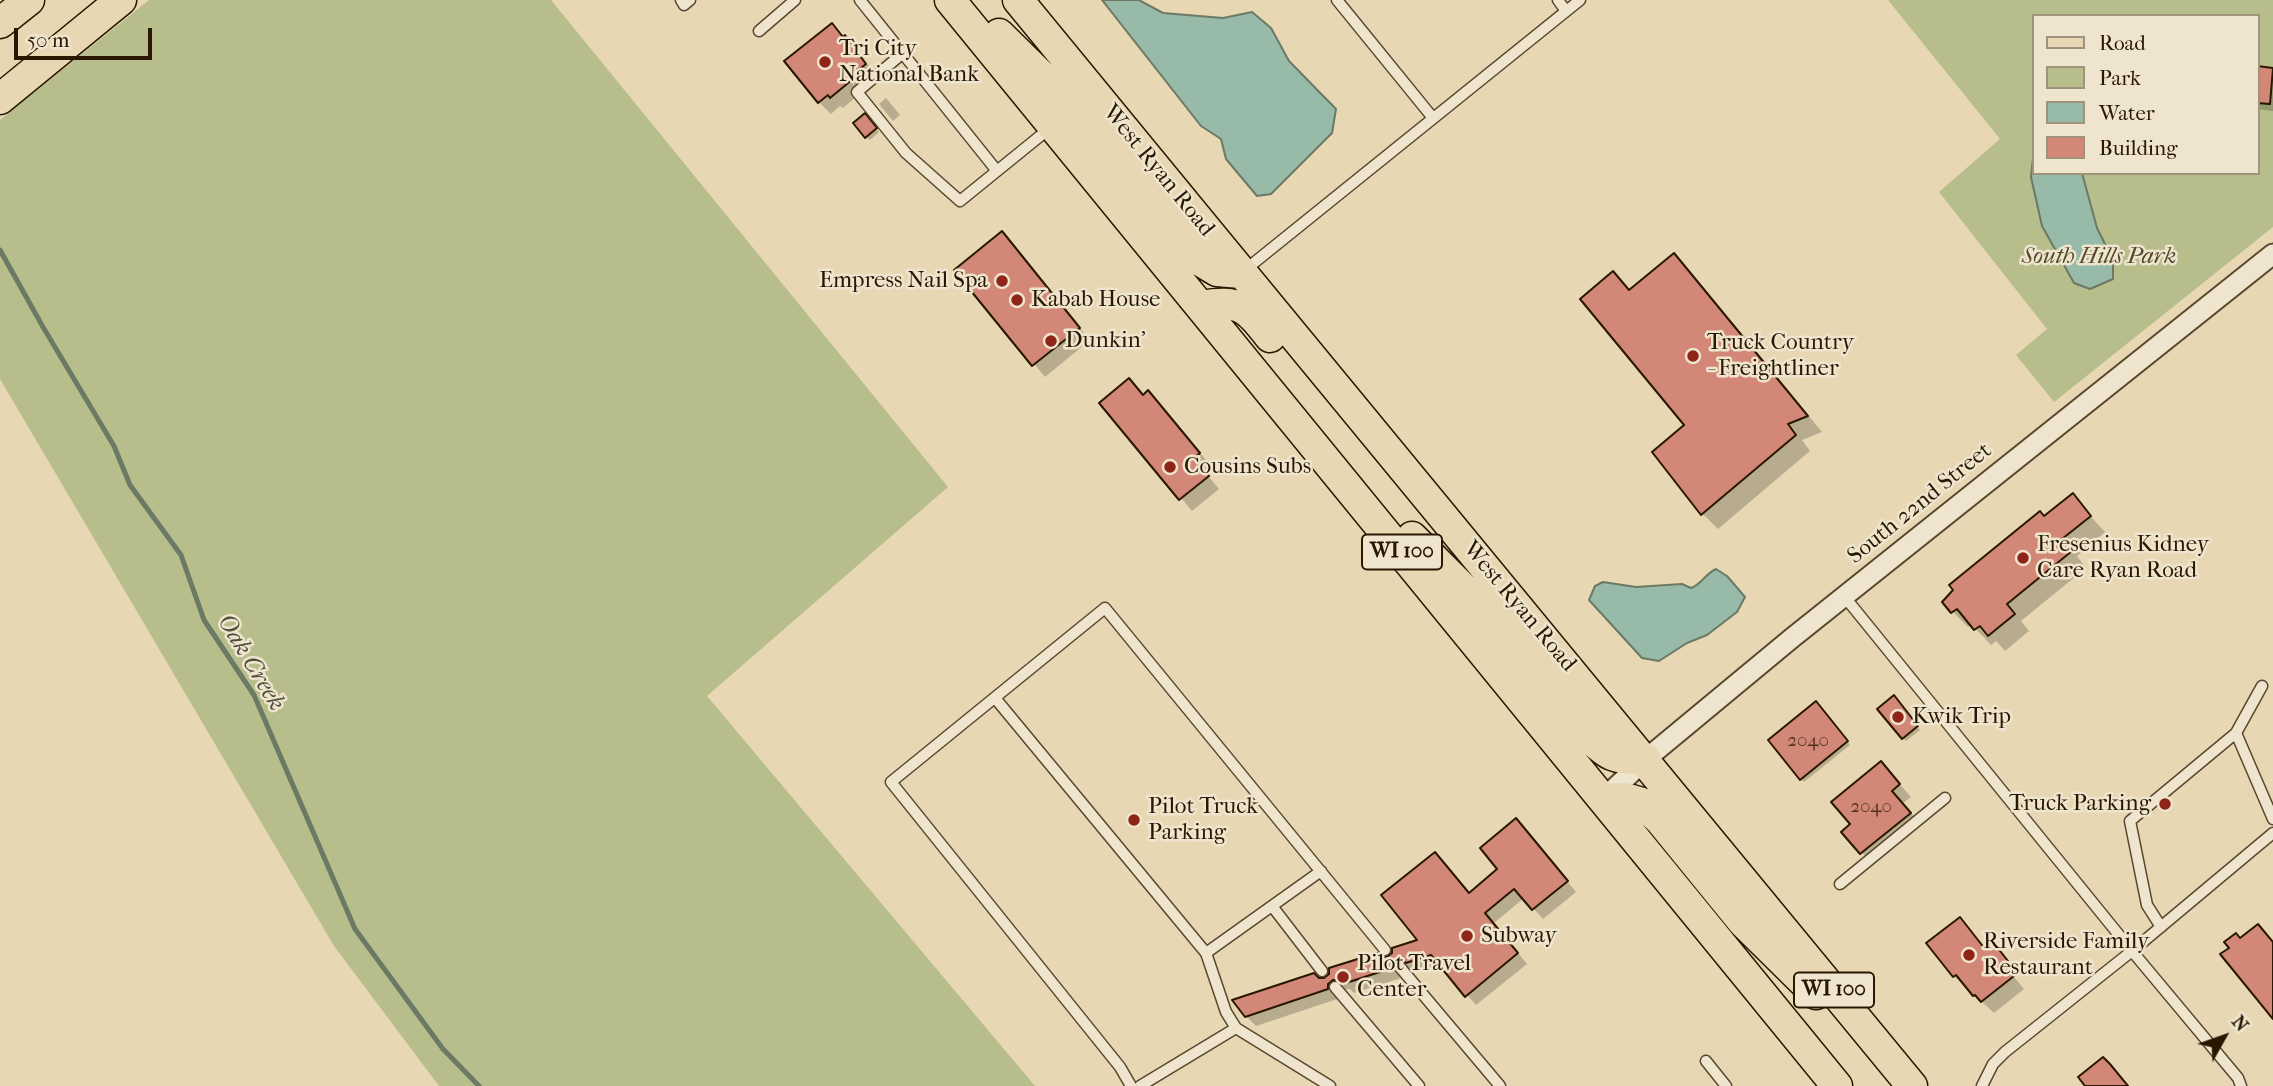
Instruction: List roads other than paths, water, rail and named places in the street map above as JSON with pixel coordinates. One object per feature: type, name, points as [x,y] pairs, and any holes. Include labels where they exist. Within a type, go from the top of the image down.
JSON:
[{"type":"main road","points":[[0,23],[29,0]]},
{"type":"main road","points":[[0,99],[121,0]]},
{"type":"main road","points":[[952,0],[999,34],[1059,93],[1192,256],[1217,271],[1224,287],[1222,302],[1236,304],[1249,311],[1302,377],[1357,430],[1398,461]]},
{"type":"main road","name":"West Ryan Road","points":[[952,0],[1053,126],[1224,287],[1398,461],[1646,759],[1912,1086]]},
{"type":"main road","points":[[997,0],[1028,31],[1080,75]]},
{"type":"main road","name":"West Ryan Road","points":[[1018,0],[1080,75],[1224,287],[1344,481],[1837,1086]]},
{"type":"main road","points":[[1344,481],[1392,519],[1478,603],[1604,753],[1624,760],[1646,759]]},
{"type":"main road","points":[[1603,799],[1625,798],[1642,803],[1660,820],[1743,922],[1834,1013],[1872,1036]]},
{"type":"street","name":"South 22nd Street","points":[[1603,799],[1646,759],[1844,596],[2273,254]]},
{"type":"lane","points":[[681,0],[684,5],[690,0]]},
{"type":"lane","points":[[759,31],[796,0]]},
{"type":"lane","points":[[860,0],[997,171]]},
{"type":"lane","points":[[1337,0],[1433,118]]},
{"type":"lane","points":[[1558,0],[1566,11]]},
{"type":"lane","points":[[1224,287],[1580,0]]},
{"type":"lane","points":[[903,53],[857,92],[906,153],[960,201],[1053,126]]},
{"type":"lane","points":[[1844,596],[2132,951],[2238,1077],[2241,1086]]},
{"type":"lane","points":[[1131,1086],[1120,1067],[891,782],[1105,608],[1385,950]]},
{"type":"lane","points":[[2161,927],[2147,905],[2130,821],[2236,733],[2262,685]]},
{"type":"lane","points":[[995,698],[1206,953],[1226,1012],[1236,1028],[1330,1086]]},
{"type":"lane","points":[[2236,733],[2273,818]]},
{"type":"lane","points":[[1840,884],[1945,798]]},
{"type":"lane","points":[[1982,1086],[1993,1064],[2005,1052],[2132,951],[2273,833]]},
{"type":"lane","points":[[1206,953],[1321,871]]},
{"type":"lane","points":[[1272,906],[1322,971]]},
{"type":"lane","points":[[1399,966],[1500,1086]]},
{"type":"lane","points":[[1335,987],[1419,1086]]},
{"type":"lane","points":[[1140,1086],[1236,1028]]},
{"type":"lane","points":[[1706,1060],[1726,1086]]},
{"type":"water","points":[[1102,0],[1139,0],[1163,13],[1223,18],[1252,12],[1271,28],[1289,61],[1336,109],[1332,133],[1271,194],[1257,196],[1226,159],[1221,139],[1201,126]]},
{"type":"water","points":[[2032,168],[2032,175],[2083,175],[2097,228],[2113,260],[2113,279],[2090,289],[2074,283],[2042,226],[2031,177]]},
{"type":"water","points":[[1716,569],[1727,576],[1745,597],[1737,612],[1707,635],[1687,643],[1659,661],[1642,658],[1589,600],[1595,586],[1603,582],[1636,587],[1682,584],[1691,588]]},
{"type":"waterway","name":"Oak Creek","points":[[0,250],[114,446],[130,485],[181,555],[204,620],[254,695],[355,929],[443,1049],[479,1086]]},
{"type":"place","name":"Tri City National Bank","points":[[825,62]]},
{"type":"place","name":"Empress Nail Spa","points":[[1002,281]]},
{"type":"place","name":"Kabab House","points":[[1017,300]]},
{"type":"place","name":"Dunkin'","points":[[1051,341]]},
{"type":"place","name":"Truck Country - Freightliner","points":[[1693,356]]},
{"type":"place","name":"Cousins Subs","points":[[1170,467]]},
{"type":"place","name":"Fresenius Kidney Care Ryan Road","points":[[2023,558]]},
{"type":"place","name":"Kwik Trip","points":[[1898,717]]},
{"type":"place","name":"Truck Parking","points":[[2165,804]]},
{"type":"place","name":"Pilot Truck Parking","points":[[1134,820]]},
{"type":"place","name":"Subway","points":[[1467,936]]},
{"type":"place","name":"Riverside Family Restaurant","points":[[1969,955]]},
{"type":"place","name":"Pilot Travel Center","points":[[1343,977]]},
{"type":"park label","name":"South Hills Park","points":[[2099,257]]}]
